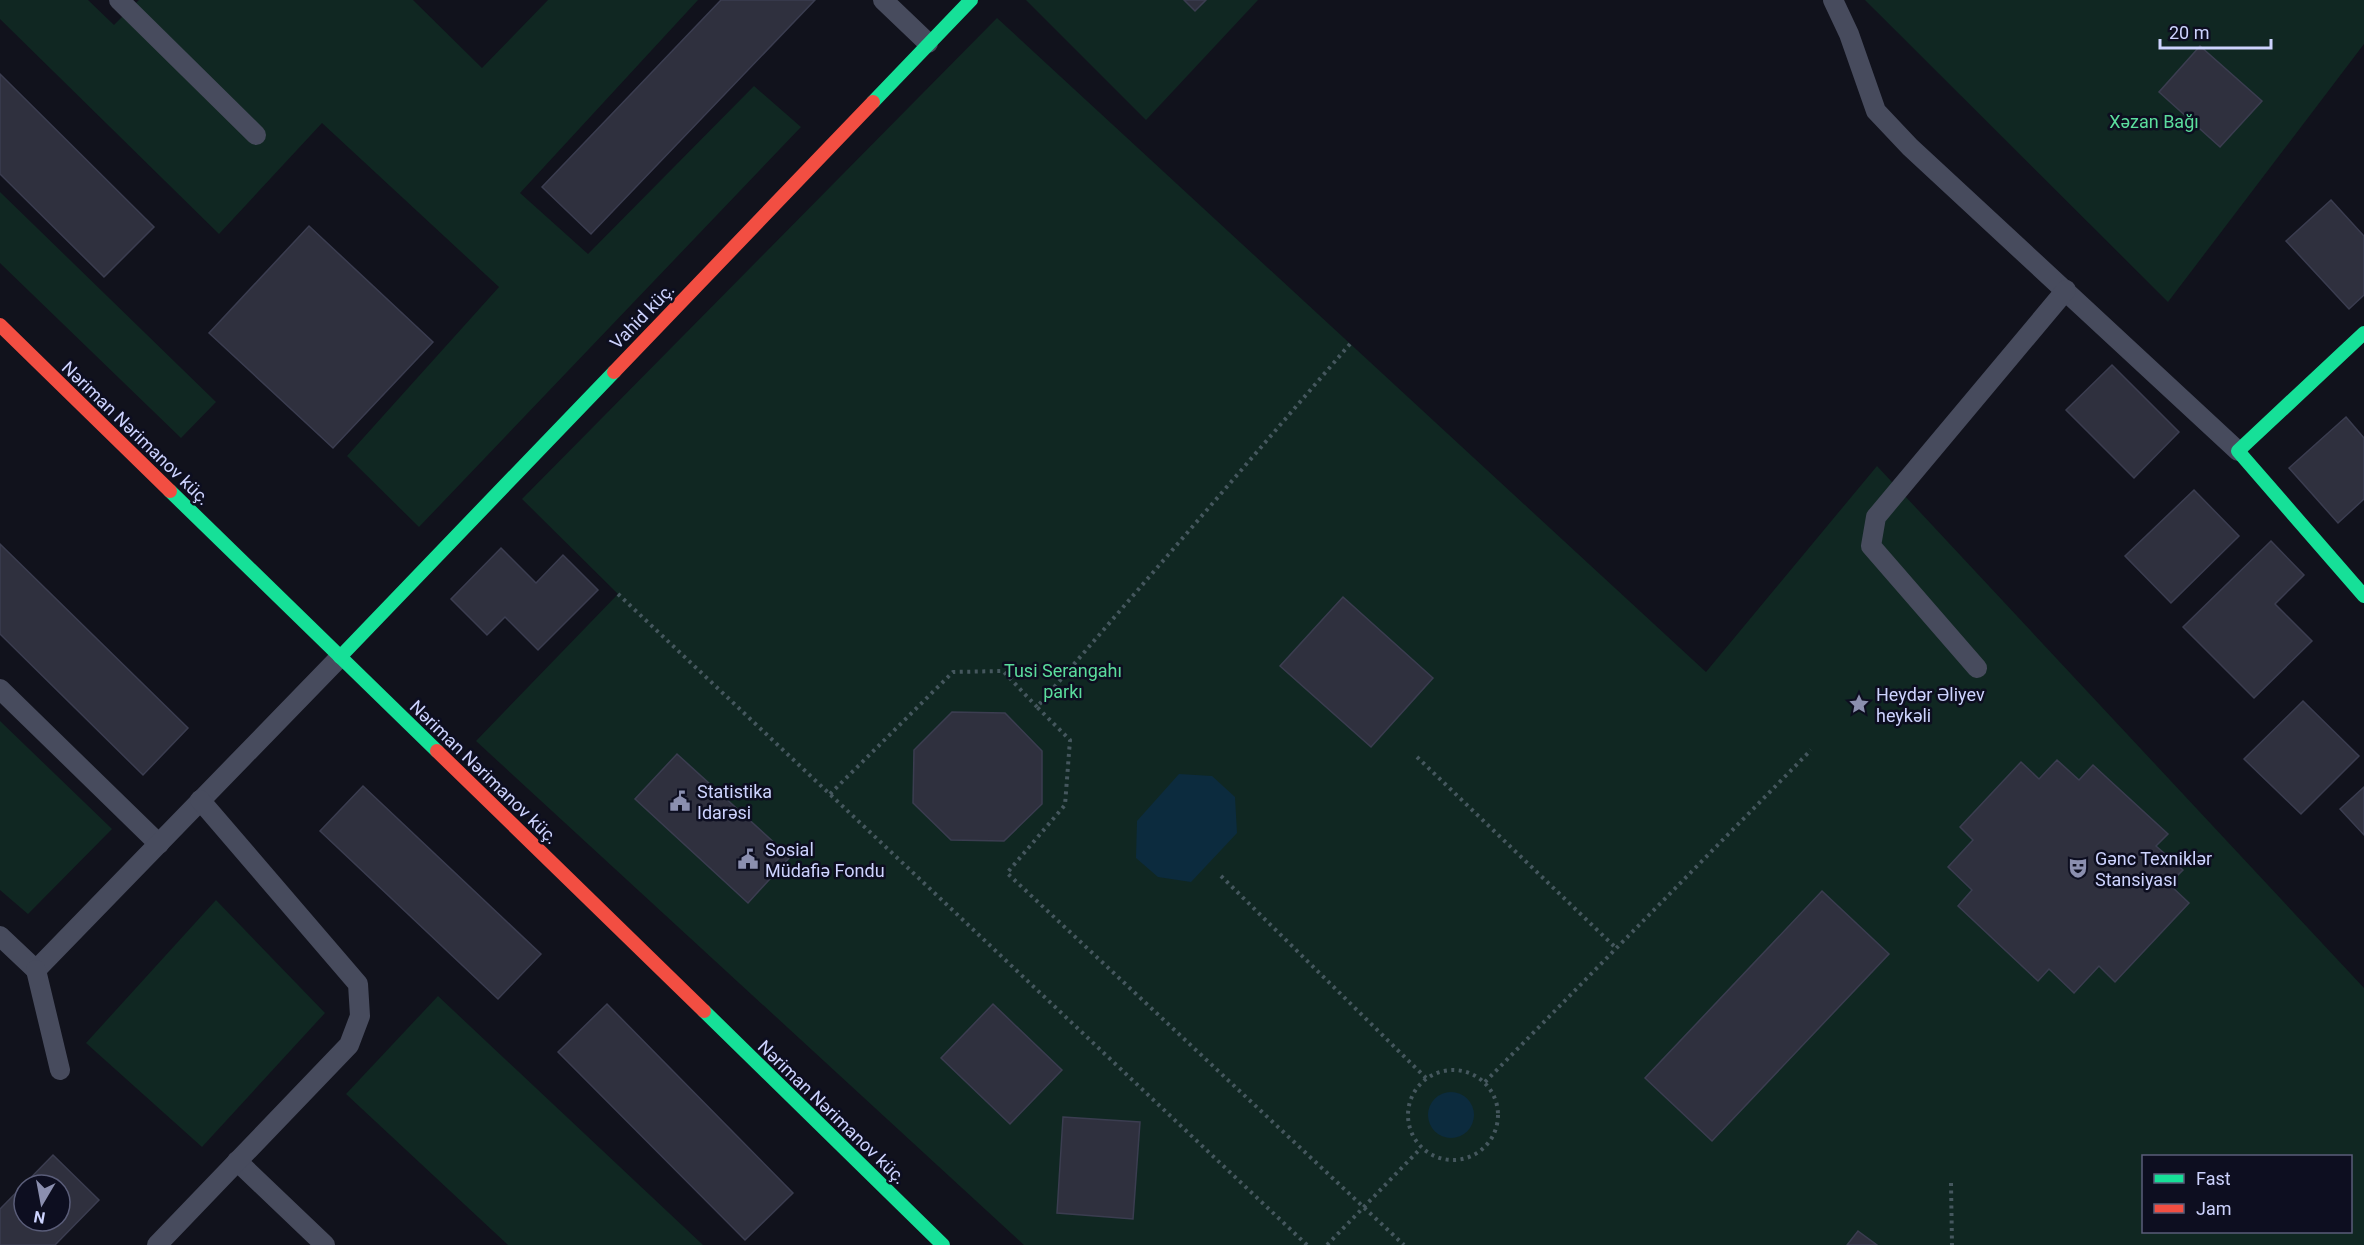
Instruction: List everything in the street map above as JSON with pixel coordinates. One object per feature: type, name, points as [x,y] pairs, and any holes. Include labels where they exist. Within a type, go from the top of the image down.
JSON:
[{"type":"street","name":"Vahid küç.","points":[[340,657],[971,0]]},
{"type":"street","name":"Nəriman Nərimanov küç.","points":[[0,325],[943,1245]]},
{"type":"street","points":[[2364,333],[2238,451],[2364,597]]},
{"type":"lane","points":[[118,0],[256,135]]},
{"type":"lane","points":[[883,0],[928,43]]},
{"type":"lane","points":[[1833,0],[1849,34],[1876,111],[1910,147],[2238,451]]},
{"type":"lane","points":[[1977,668],[1871,546],[1876,517],[2066,290]]},
{"type":"lane","points":[[36,970],[340,657]]},
{"type":"lane","points":[[0,689],[159,844]]},
{"type":"lane","points":[[157,1245],[349,1045],[360,1016],[357,984],[200,800]]},
{"type":"lane","points":[[0,936],[36,970],[60,1070]]},
{"type":"lane","points":[[237,1161],[325,1245]]},
{"type":"path","points":[[1037,707],[1350,344]]},
{"type":"path","points":[[618,594],[1307,1245]]},
{"type":"path","points":[[830,794],[953,672],[1003,671],[1070,740],[1065,805],[1007,873],[1404,1245]]},
{"type":"path","points":[[1485,1082],[1811,750]]},
{"type":"path","points":[[1417,757],[1616,948]]},
{"type":"path","points":[[1221,876],[1426,1078]]},
{"type":"path","points":[[1456,1069],[1471,1073],[1485,1082],[1494,1095],[1498,1110],[1497,1125],[1491,1140],[1480,1152],[1466,1159],[1450,1160],[1434,1157],[1421,1148],[1412,1135],[1407,1119],[1408,1104],[1414,1089],[1426,1078],[1440,1071],[1456,1069]]},
{"type":"path","points":[[1327,1245],[1421,1148]]},
{"type":"path","points":[[1951,1184],[1952,1245]]},
{"type":"green space","points":[[0,0],[88,0],[114,25],[139,0],[413,0],[482,68],[548,0],[698,0],[520,193],[588,254],[754,86],[801,127],[419,527],[347,456],[499,287],[322,123],[219,234],[0,19]]},
{"type":"green space","points":[[1026,0],[1258,0],[1146,120]]},
{"type":"green space","name":"Xəzan Bağı","points":[[1865,0],[2364,0],[2364,44],[2168,302]]},
{"type":"green space","name":"Tusi Serangahı parkı","points":[[997,18],[1706,672],[1877,466],[2364,988],[2364,1245],[1024,1245],[476,741],[618,594],[522,499]]},
{"type":"green space","points":[[0,192],[216,402],[181,438],[0,263]]},
{"type":"green space","points":[[0,721],[112,829],[28,914],[0,890]]},
{"type":"green space","points":[[216,900],[325,1013],[202,1147],[86,1043]]},
{"type":"green space","points":[[438,996],[703,1245],[508,1245],[346,1094]]},
{"type":"water","points":[[1179,774],[1212,776],[1235,797],[1237,833],[1191,882],[1158,877],[1136,858],[1137,821]]},
{"type":"water","points":[[1451,1092],[1467,1099],[1474,1115],[1467,1131],[1451,1138],[1435,1131],[1428,1115],[1435,1099]]},
{"type":"building","points":[[721,0],[815,0],[591,234],[542,187]]},
{"type":"building","points":[[1184,0],[1206,0],[1195,11]]},
{"type":"building","points":[[2200,46],[2262,101],[2220,147],[2159,92]]},
{"type":"building","points":[[0,74],[154,227],[104,277],[0,174]]},
{"type":"building","points":[[2331,200],[2364,236],[2364,295],[2349,309],[2286,241]]},
{"type":"building","points":[[309,226],[433,342],[333,448],[209,333]]},
{"type":"building","points":[[2112,365],[2179,432],[2134,478],[2066,410]]},
{"type":"building","points":[[2346,417],[2364,438],[2364,499],[2338,523],[2289,468]]},
{"type":"building","points":[[2194,490],[2239,536],[2171,603],[2125,556]]},
{"type":"building","points":[[2271,541],[2304,575],[2275,604],[2312,641],[2254,698],[2183,627]]},
{"type":"building","points":[[0,544],[188,728],[143,775],[0,634]]},
{"type":"building","points":[[501,548],[536,583],[563,555],[598,590],[538,650],[505,617],[487,635],[451,599]]},
{"type":"building","points":[[1343,597],[1433,678],[1371,747],[1280,666]]},
{"type":"building","points":[[2303,701],[2359,756],[2301,814],[2244,759]]},
{"type":"building","points":[[952,712],[1005,713],[1042,751],[1042,804],[1004,841],[951,840],[913,803],[914,750]]},
{"type":"building","points":[[677,754],[790,857],[748,903],[635,799]]},
{"type":"building","points":[[2057,760],[2079,780],[2093,765],[2168,834],[2156,846],[2183,870],[2169,884],[2189,903],[2115,982],[2099,966],[2074,993],[2049,969],[2038,981],[1958,906],[1972,890],[1948,867],[1973,840],[1960,827],[2021,762],[2039,779]]},
{"type":"building","points":[[363,786],[541,954],[498,999],[320,831]]},
{"type":"building","points":[[2364,787],[2364,835],[2340,809]]},
{"type":"building","points":[[1822,891],[1889,954],[1712,1141],[1645,1078]]},
{"type":"building","points":[[607,1004],[793,1193],[745,1240],[558,1052]]},
{"type":"building","points":[[993,1004],[1062,1070],[1010,1124],[941,1058]]},
{"type":"building","points":[[1063,1117],[1140,1122],[1133,1219],[1057,1213]]},
{"type":"building","points":[[53,1155],[71,1173],[35,1173]]},
{"type":"building","points":[[72,1174],[99,1200],[72,1228]]},
{"type":"building","points":[[12,1197],[12,1233],[67,1233],[55,1245],[0,1245],[0,1209]]},
{"type":"building","points":[[1858,1231],[1877,1245],[1847,1245]]},
{"type":"traffic: fast","points":[[873,102],[971,0]]},
{"type":"traffic: fast","points":[[2364,333],[2238,451],[2364,596]]},
{"type":"traffic: fast","points":[[340,657],[614,372]]},
{"type":"traffic: fast","points":[[170,491],[437,751]]},
{"type":"traffic: fast","points":[[704,1011],[943,1245]]},
{"type":"traffic: jam","points":[[614,372],[873,102]]},
{"type":"traffic: jam","points":[[0,325],[170,491]]},
{"type":"traffic: jam","points":[[437,751],[704,1011]]},
{"type":"place","name":"Heydər Əliyev heykəli","points":[[1859,704]]},
{"type":"place","name":"Statistika Idarəsi","points":[[680,801]]},
{"type":"place","name":"Sosial Müdafiə Fondu","points":[[748,859]]},
{"type":"place","name":"Gənc Texniklər Stansiyası","points":[[2078,868]]}]
